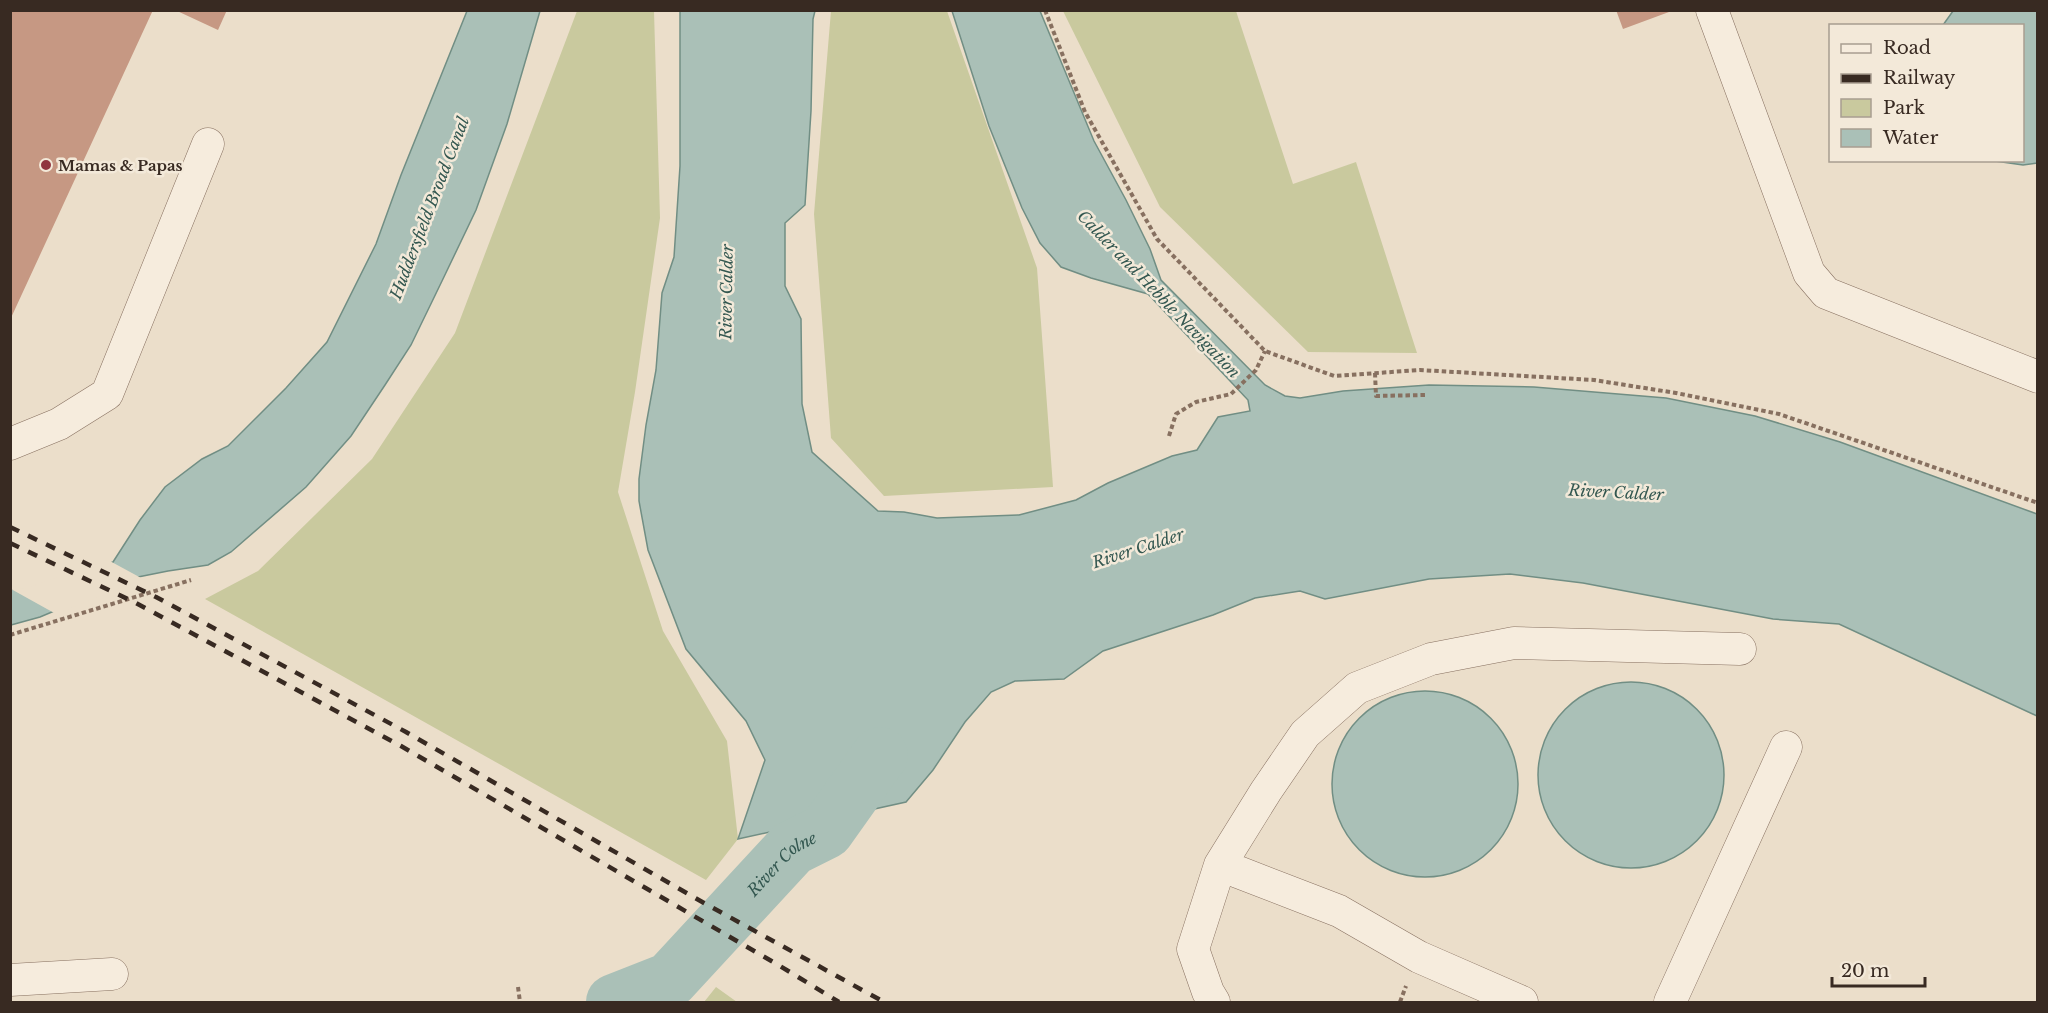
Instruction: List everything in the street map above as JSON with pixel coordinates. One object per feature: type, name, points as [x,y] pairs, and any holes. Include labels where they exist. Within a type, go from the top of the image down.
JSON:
[{"type":"street","points":[[1712,10],[1809,273],[1826,293],[2037,377]]},
{"type":"street","points":[[10,444],[58,424],[107,394],[208,144]]},
{"type":"street","points":[[1214,1002],[1208,992],[1193,949],[1220,865],[1266,790],[1305,734],[1357,688],[1431,659],[1514,644],[1740,649]]},
{"type":"street","points":[[1670,1002],[1786,747]]},
{"type":"street","points":[[1220,865],[1339,911],[1419,957],[1522,1002]]},
{"type":"street","points":[[10,980],[112,974]]},
{"type":"path","points":[[1045,10],[1085,112],[1157,239],[1265,351],[1334,376],[1420,370],[1594,380],[1676,393],[1779,414],[2037,503]]},
{"type":"path","points":[[1169,436],[1176,414],[1196,402],[1231,394],[1256,370],[1265,351]]},
{"type":"path","points":[[1375,373],[1376,396],[1426,395]]},
{"type":"path","points":[[10,635],[191,580]]},
{"type":"path","points":[[518,987],[520,1002]]},
{"type":"green space","points":[[577,11],[654,11],[660,218],[618,492],[663,631],[727,741],[738,839],[706,880],[205,599],[258,571],[372,459],[455,333]]},
{"type":"green space","points":[[831,11],[947,11],[1037,268],[1053,487],[884,496],[831,438],[814,214]]},
{"type":"green space","points":[[1063,11],[1236,11],[1293,184],[1356,162],[1417,353],[1308,352],[1160,207]]},
{"type":"green space","points":[[716,987],[737,1002],[704,1002]]},
{"type":"water","name":"Huddersfield Broad Canal","points":[[467,11],[540,11],[507,124],[476,210],[411,345],[351,436],[306,487],[231,552],[208,565],[133,578],[40,617],[11,625],[10,588],[24,592],[113,562],[165,487],[202,459],[228,446],[286,388],[327,342],[376,244],[401,175]]},
{"type":"water","points":[[680,11],[815,11],[805,205],[785,223],[785,286],[801,319],[802,404],[812,452],[878,511],[904,512],[937,518],[1019,515],[1076,500],[1108,483],[1172,456],[1197,450],[1218,417],[1250,411],[1248,400],[1148,294],[1061,267],[1040,243],[1022,208],[989,126],[952,11],[1040,11],[1094,141],[1150,249],[1161,280],[1265,385],[1285,396],[1300,398],[1343,391],[1429,385],[1534,387],[1666,398],[1755,416],[1840,442],[2037,514],[2037,716],[1839,624],[1773,619],[1583,583],[1510,574],[1429,579],[1325,599],[1300,591],[1255,598],[1213,615],[1103,651],[1064,679],[1015,681],[991,692],[965,722],[933,770],[906,802],[738,839],[765,760],[746,721],[686,649],[648,550],[639,501],[639,479],[646,425],[656,370],[662,293],[674,257],[680,166]]},
{"type":"water","points":[[1953,11],[2037,11],[2037,163],[2023,165],[2002,162],[2024,162],[2024,24],[1944,24]]},
{"type":"water","points":[[1631,682],[1667,689],[1683,697],[1697,709],[1709,723],[1717,739],[1724,775],[1717,811],[1709,827],[1697,841],[1683,853],[1667,861],[1631,868],[1595,861],[1579,853],[1565,841],[1553,827],[1545,811],[1538,775],[1545,739],[1553,723],[1565,709],[1579,697],[1595,689]]},
{"type":"water","points":[[1425,691],[1461,698],[1477,706],[1491,718],[1503,732],[1511,748],[1518,784],[1511,820],[1503,836],[1491,850],[1477,862],[1461,870],[1425,877],[1389,870],[1373,862],[1359,850],[1347,836],[1339,820],[1332,784],[1339,748],[1347,732],[1359,718],[1373,706],[1389,698]]},
{"type":"pier","points":[[108,560],[143,579],[56,614],[11,589],[10,585],[24,589]]},
{"type":"building","name":"Mamas & Papas","points":[[10,10],[153,10],[10,320]]},
{"type":"building","points":[[175,10],[227,10],[218,30]]},
{"type":"building","points":[[1616,10],[1668,10],[1669,12],[1623,29]]},
{"type":"waterway","name":"River Colne","points":[[614,1002],[670,980],[792,848],[826,831],[880,755]]},
{"type":"railway","points":[[10,527],[156,597],[406,732],[704,903],[884,1002]]},
{"type":"railway","points":[[10,543],[136,603],[401,746],[839,1002]]},
{"type":"place","name":"Mamas & Papas","points":[[46,165]]},
{"type":"water label","name":"River Calder","points":[[726,292]]},
{"type":"water label","name":"Calder and Hebble Navigation","points":[[1159,294]]},
{"type":"water label","name":"River Calder","points":[[1616,492]]},
{"type":"water label","name":"River Calder","points":[[1138,548]]}]
